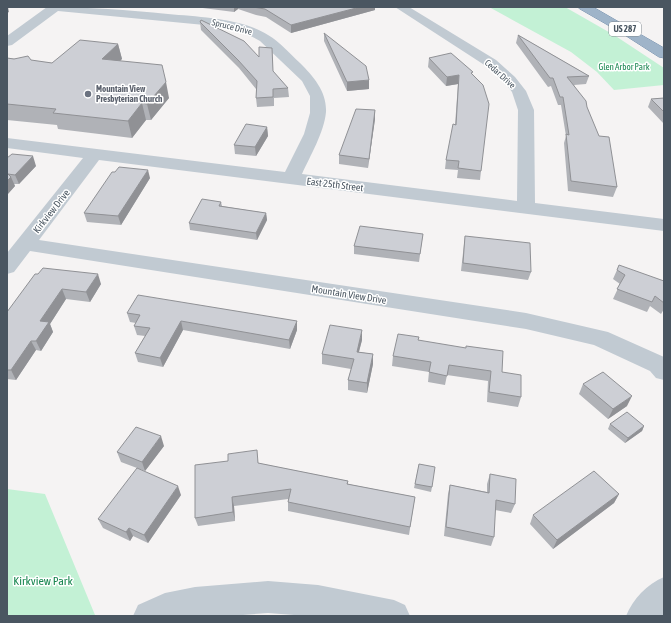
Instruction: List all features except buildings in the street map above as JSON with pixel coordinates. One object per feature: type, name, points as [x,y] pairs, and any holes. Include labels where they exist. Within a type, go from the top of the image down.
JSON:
[{"type":"highway","name":"US 287","points":[[584,7],[624,29],[664,54]]},
{"type":"highway","name":"US 287","points":[[615,10],[633,20]]},
{"type":"street","points":[[7,42],[55,7]]},
{"type":"street","name":"Spruce Drive","points":[[55,7],[215,22],[249,30],[265,38],[308,79],[317,96],[318,113],[312,134],[291,179]]},
{"type":"street","name":"Cedar Drive","points":[[401,7],[491,63],[510,80],[519,91],[526,110],[526,208]]},
{"type":"street","name":"East 25th Street","points":[[7,143],[664,225]]},
{"type":"street","name":"Kirkview Drive","points":[[7,267],[95,154]]},
{"type":"street","name":"Mountain View Drive","points":[[25,244],[541,324],[600,338],[658,365],[664,371]]},
{"type":"street","points":[[149,616],[165,609],[195,603],[268,597],[318,601],[394,616]]},
{"type":"green space","name":"Glen Arbor Park","points":[[489,7],[565,7],[614,35],[664,68],[664,85],[614,90],[597,72],[571,52]]},
{"type":"green space","name":"Kirkview Park","points":[[7,489],[45,494],[95,615],[7,616]]},
{"type":"place","name":"Mountain View Presbyterian Church","points":[[88,94]]}]
